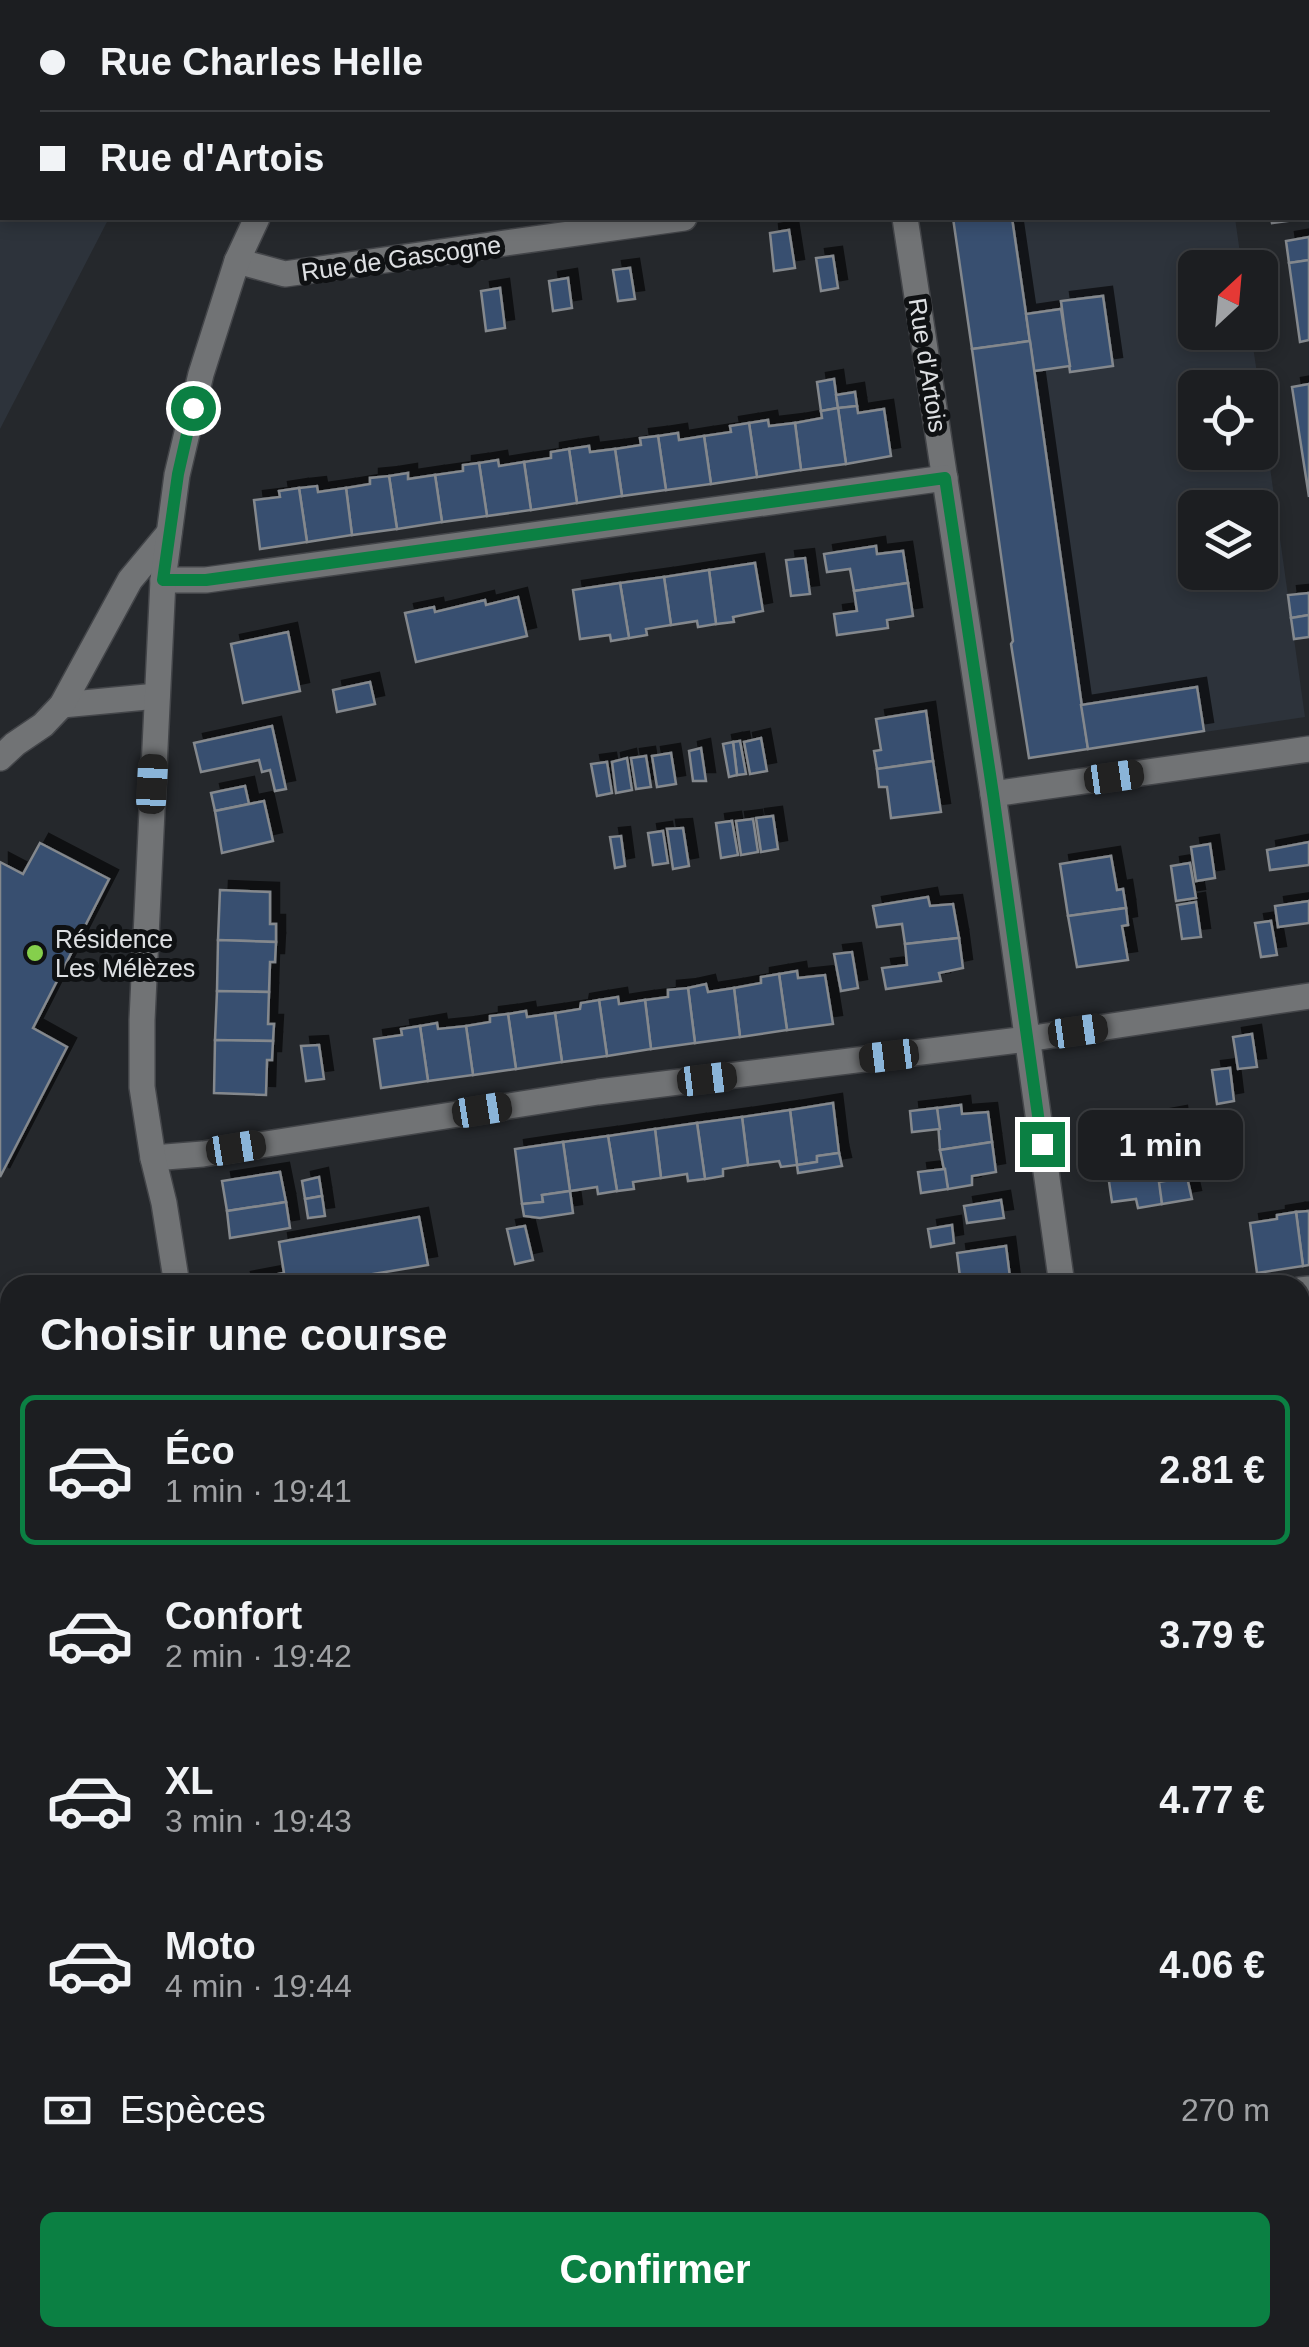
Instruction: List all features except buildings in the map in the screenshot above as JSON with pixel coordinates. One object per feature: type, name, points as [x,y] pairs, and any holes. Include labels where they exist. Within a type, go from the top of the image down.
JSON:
[{"type":"street","points":[[175,1275],[142,1087],[163,580],[178,474],[201,374],[237,261],[256,220]]},
{"type":"street","name":"Rue de Gascogne","points":[[237,261],[285,274],[670,220]]},
{"type":"street","name":"Rue d'Artois","points":[[905,220],[993,794],[1061,1275]]},
{"type":"street","points":[[163,580],[225,577],[945,478]]},
{"type":"street","points":[[0,758],[62,705],[130,580],[170,533]]},
{"type":"street","points":[[62,705],[157,696]]},
{"type":"street","points":[[993,794],[1309,750]]},
{"type":"street","points":[[154,1158],[203,1154],[598,1092],[1028,1039],[1309,996]]},
{"type":"shaded area","points":[[0,220],[108,220],[0,429]]},
{"type":"shaded area","points":[[953,220],[1235,220],[1240,250],[1178,250],[1178,350],[1254,350],[1256,370],[1178,370],[1178,470],[1270,470],[1273,490],[1178,490],[1178,590],[1278,590],[1278,524],[1305,717],[1029,758]]},
{"type":"place","name":"Résidence Les Mélèzes","points":[[35,953]]},
{"type":"route","points":[[193,408],[178,474],[163,580],[206,580],[945,478],[1042,1144]]}]
